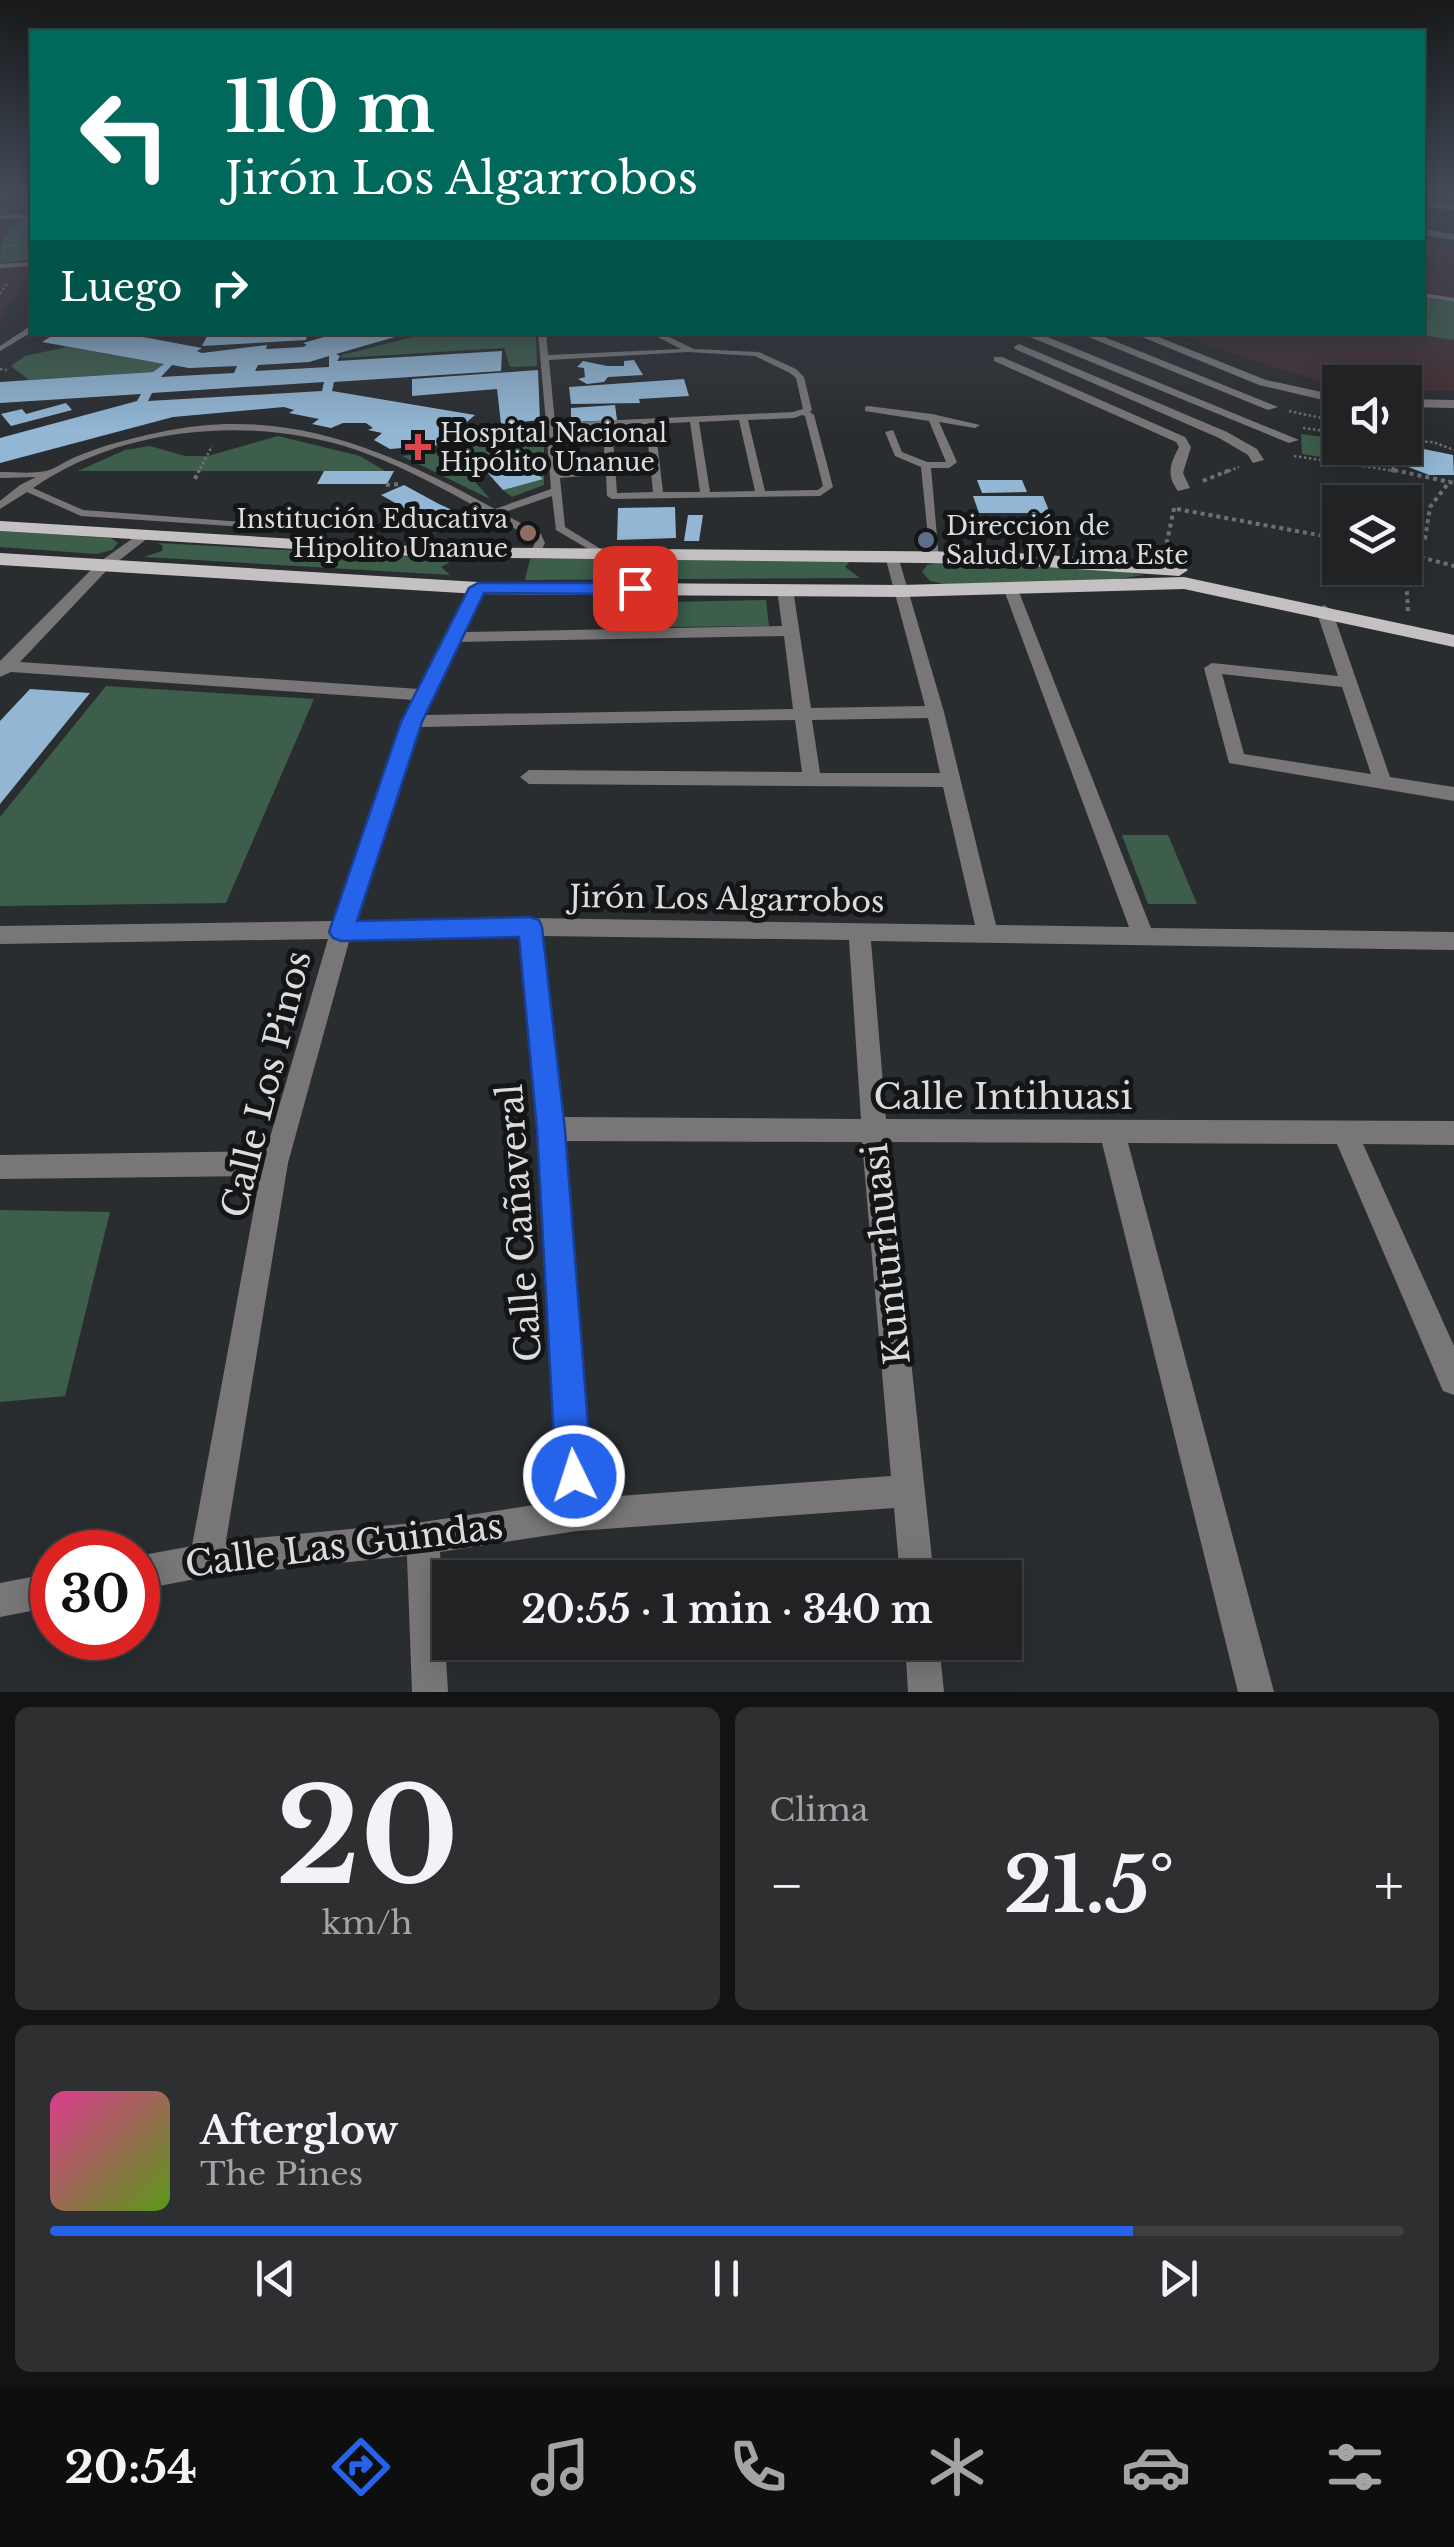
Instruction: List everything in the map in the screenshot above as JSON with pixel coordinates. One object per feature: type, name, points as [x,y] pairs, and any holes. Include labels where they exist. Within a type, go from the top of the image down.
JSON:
[{"type":"main road","points":[[0,526],[427,552],[892,556],[1152,567],[1270,584],[1454,624]]},
{"type":"main road","points":[[0,558],[478,588],[902,591],[1184,584],[1324,610],[1454,641]]},
{"type":"street","points":[[1034,335],[1294,433]]},
{"type":"street","points":[[1087,335],[1272,407]]},
{"type":"street","points":[[1142,335],[1262,383],[1322,396]]},
{"type":"street","points":[[1019,347],[1223,435],[1253,452],[1258,460]]},
{"type":"street","points":[[998,359],[1180,440],[1185,446],[1175,469],[1177,481],[1184,488]]},
{"type":"street","points":[[1077,394],[1174,370],[1198,359]]},
{"type":"street","points":[[1422,403],[1454,404]]},
{"type":"street","points":[[2,668],[103,566],[143,535]]},
{"type":"street","points":[[892,556],[936,712],[987,932]]},
{"type":"street","name":"Calle Los Pinos","points":[[206,1560],[275,1163],[341,932],[412,722],[478,588]]},
{"type":"street","points":[[785,589],[806,714],[812,779]]},
{"type":"street","points":[[1012,590],[1143,935]]},
{"type":"street","points":[[1324,610],[1382,780]]},
{"type":"street","points":[[453,637],[792,631]]},
{"type":"street","points":[[2,668],[423,696]]},
{"type":"street","points":[[1350,682],[1212,668],[1236,759],[1454,794]]},
{"type":"street","points":[[412,722],[936,712]]},
{"type":"street","points":[[528,777],[949,780]]},
{"type":"street","name":"Jirón Los Algarrobos","points":[[0,935],[530,927],[1454,941]]},
{"type":"street","name":"Calle Cañaveral","points":[[530,927],[551,1130],[577,1515]]},
{"type":"street","name":"Kunturhuasi","points":[[859,930],[874,1131],[916,1560]]},
{"type":"street","name":"Calle Intihuasi","points":[[551,1130],[1454,1134]]},
{"type":"street","points":[[1112,1132],[1256,1692]]},
{"type":"street","points":[[1344,1133],[1454,1380]]},
{"type":"street","points":[[0,1167],[275,1163]]},
{"type":"street","name":"Calle Las Guindas","points":[[160,1569],[206,1560],[423,1538],[577,1515],[910,1491]]},
{"type":"street","points":[[423,1538],[430,1692]]},
{"type":"street","points":[[0,1600],[30,1594]]},
{"type":"street","points":[[923,1660],[926,1692]]},
{"type":"lane","points":[[1425,296],[1454,300]]},
{"type":"lane","points":[[0,350],[30,331]]},
{"type":"lane","points":[[540,335],[560,528],[604,554]]},
{"type":"lane","points":[[658,335],[693,351]]},
{"type":"lane","points":[[544,358],[693,351],[756,354],[800,377],[808,406],[805,413]]},
{"type":"lane","points":[[868,409],[975,425]]},
{"type":"lane","points":[[550,426],[805,413],[810,415],[828,487],[820,493],[612,496],[606,424]]},
{"type":"lane","points":[[890,432],[898,454],[926,465],[952,462],[932,417]]},
{"type":"lane","points":[[743,418],[762,494]]},
{"type":"lane","points":[[694,420],[706,496]]},
{"type":"lane","points":[[650,422],[659,497]]},
{"type":"lane","points":[[0,506],[46,474],[127,441],[220,430],[279,431],[362,448],[537,536],[540,543],[536,554]]},
{"type":"lane","points":[[500,430],[551,438]]},
{"type":"lane","points":[[926,465],[933,494],[929,511],[936,557]]},
{"type":"lane","points":[[0,475],[46,474]]},
{"type":"lane","points":[[493,513],[556,483],[611,475]]},
{"type":"lane","points":[[24,487],[81,514],[269,527]]},
{"type":"path","points":[[0,370],[7,370]]},
{"type":"path","points":[[1272,407],[1322,418]]},
{"type":"path","points":[[1294,433],[1322,434]]},
{"type":"path","points":[[1422,443],[1454,450]]},
{"type":"path","points":[[1291,456],[1452,482]]},
{"type":"path","points":[[1165,552],[1177,509],[1173,499],[1184,488],[1258,460]]},
{"type":"path","points":[[1386,465],[1395,471]]},
{"type":"path","points":[[1422,540],[1426,512],[1438,491],[1452,482]]},
{"type":"path","points":[[1177,509],[1322,536]]},
{"type":"path","points":[[1422,558],[1454,566]]},
{"type":"path","points":[[1406,585],[1408,614]]},
{"type":"shaded area","points":[[0,272],[30,272],[30,274],[0,319]]},
{"type":"shaded area","points":[[1425,272],[1454,272],[1454,391],[1422,391],[1422,365],[1322,365],[1322,382],[1184,335],[1425,335]]},
{"type":"green space","points":[[1425,298],[1454,302],[1454,340],[1420,335],[1425,335]]},
{"type":"green space","points":[[420,335],[532,335],[536,337],[537,366],[510,367],[504,348],[341,358]]},
{"type":"green space","points":[[67,347],[164,364],[153,372],[29,380],[11,366],[25,356]]},
{"type":"green space","points":[[480,430],[544,442],[544,485],[512,497],[503,490],[513,451],[476,460],[461,444]]},
{"type":"green space","points":[[1301,434],[1322,437],[1322,457],[1302,454]]},
{"type":"green space","points":[[278,436],[360,456],[385,471],[78,471],[125,450],[150,446],[185,456],[208,456]]},
{"type":"green space","points":[[448,451],[490,499],[402,456]]},
{"type":"green space","points":[[0,531],[111,538],[118,543],[112,550],[97,554],[0,547]]},
{"type":"green space","points":[[158,543],[455,559],[441,567],[450,575],[144,557],[162,551],[163,546]]},
{"type":"green space","points":[[854,557],[845,567],[860,578],[525,580],[530,559]]},
{"type":"green space","points":[[939,562],[1101,568],[1144,575],[1109,580],[944,584],[930,581],[922,572],[927,565]]},
{"type":"green space","points":[[766,600],[769,626],[667,627],[668,602]]},
{"type":"green space","points":[[106,686],[314,699],[226,903],[0,906],[0,817]]},
{"type":"green space","points":[[1122,835],[1168,835],[1197,904],[1148,904]]},
{"type":"green space","points":[[0,1210],[110,1212],[65,1396],[0,1402]]},
{"type":"building","points":[[53,335],[132,335],[202,348],[197,351],[202,353],[267,345],[266,349],[303,347],[307,345],[303,343],[331,335],[402,335],[336,354],[340,356],[337,361],[502,351],[501,371],[334,382],[332,391],[475,415],[440,445],[390,449],[374,440],[382,433],[368,430],[373,428],[366,423],[343,423],[331,428],[312,424],[319,419],[289,413],[294,410],[284,407],[173,417],[0,463],[0,438],[137,401],[141,394],[0,403],[0,382],[153,372],[164,364],[42,342]],"holes":[[[329,356],[329,367],[255,371],[258,365],[309,362]],[[172,365],[189,368],[237,366],[234,373],[161,377]],[[324,382],[322,391],[148,401],[152,393]]]},
{"type":"building","points":[[208,335],[307,335],[306,340],[202,346]]},
{"type":"building","points":[[634,360],[643,375],[608,377],[604,382],[587,384],[578,379],[585,377],[584,368],[577,367],[583,361],[624,366],[624,361]]},
{"type":"building","points":[[538,370],[540,420],[501,424],[497,389],[412,396],[412,379]]},
{"type":"building","points":[[684,379],[689,396],[639,399],[640,403],[571,404],[569,387]]},
{"type":"building","points":[[66,403],[72,410],[11,426],[1,414],[22,409],[26,414]]},
{"type":"building","points":[[615,405],[617,420],[571,422],[571,408]]},
{"type":"building","points":[[1422,449],[1453,455],[1454,475],[1429,475],[1403,465],[1422,465]]},
{"type":"building","points":[[513,450],[543,479],[503,490],[476,460]]},
{"type":"building","points":[[324,471],[394,471],[387,484],[317,484]]},
{"type":"building","points":[[977,480],[1022,480],[1027,492],[982,493]]},
{"type":"building","points":[[404,485],[467,517],[434,533],[409,518],[417,515],[381,495]]},
{"type":"building","points":[[973,496],[1043,496],[1050,513],[979,513]]},
{"type":"building","points":[[675,507],[676,538],[617,540],[618,508]]},
{"type":"building","points":[[688,515],[703,515],[699,541],[684,541]]},
{"type":"building","points":[[30,689],[90,693],[0,804],[0,721]]},
{"type":"place","name":"Hospital Nacional Hipólito Unanue","points":[[418,447]]},
{"type":"place","name":"Institución Educativa Hipolito Unanue","points":[[528,533]]},
{"type":"place","name":"Dirección de Salud IV Lima Este","points":[[926,540]]},
{"type":"route","points":[[574,1476],[551,1130],[530,927],[341,932],[412,722],[478,588],[635,588]]}]
